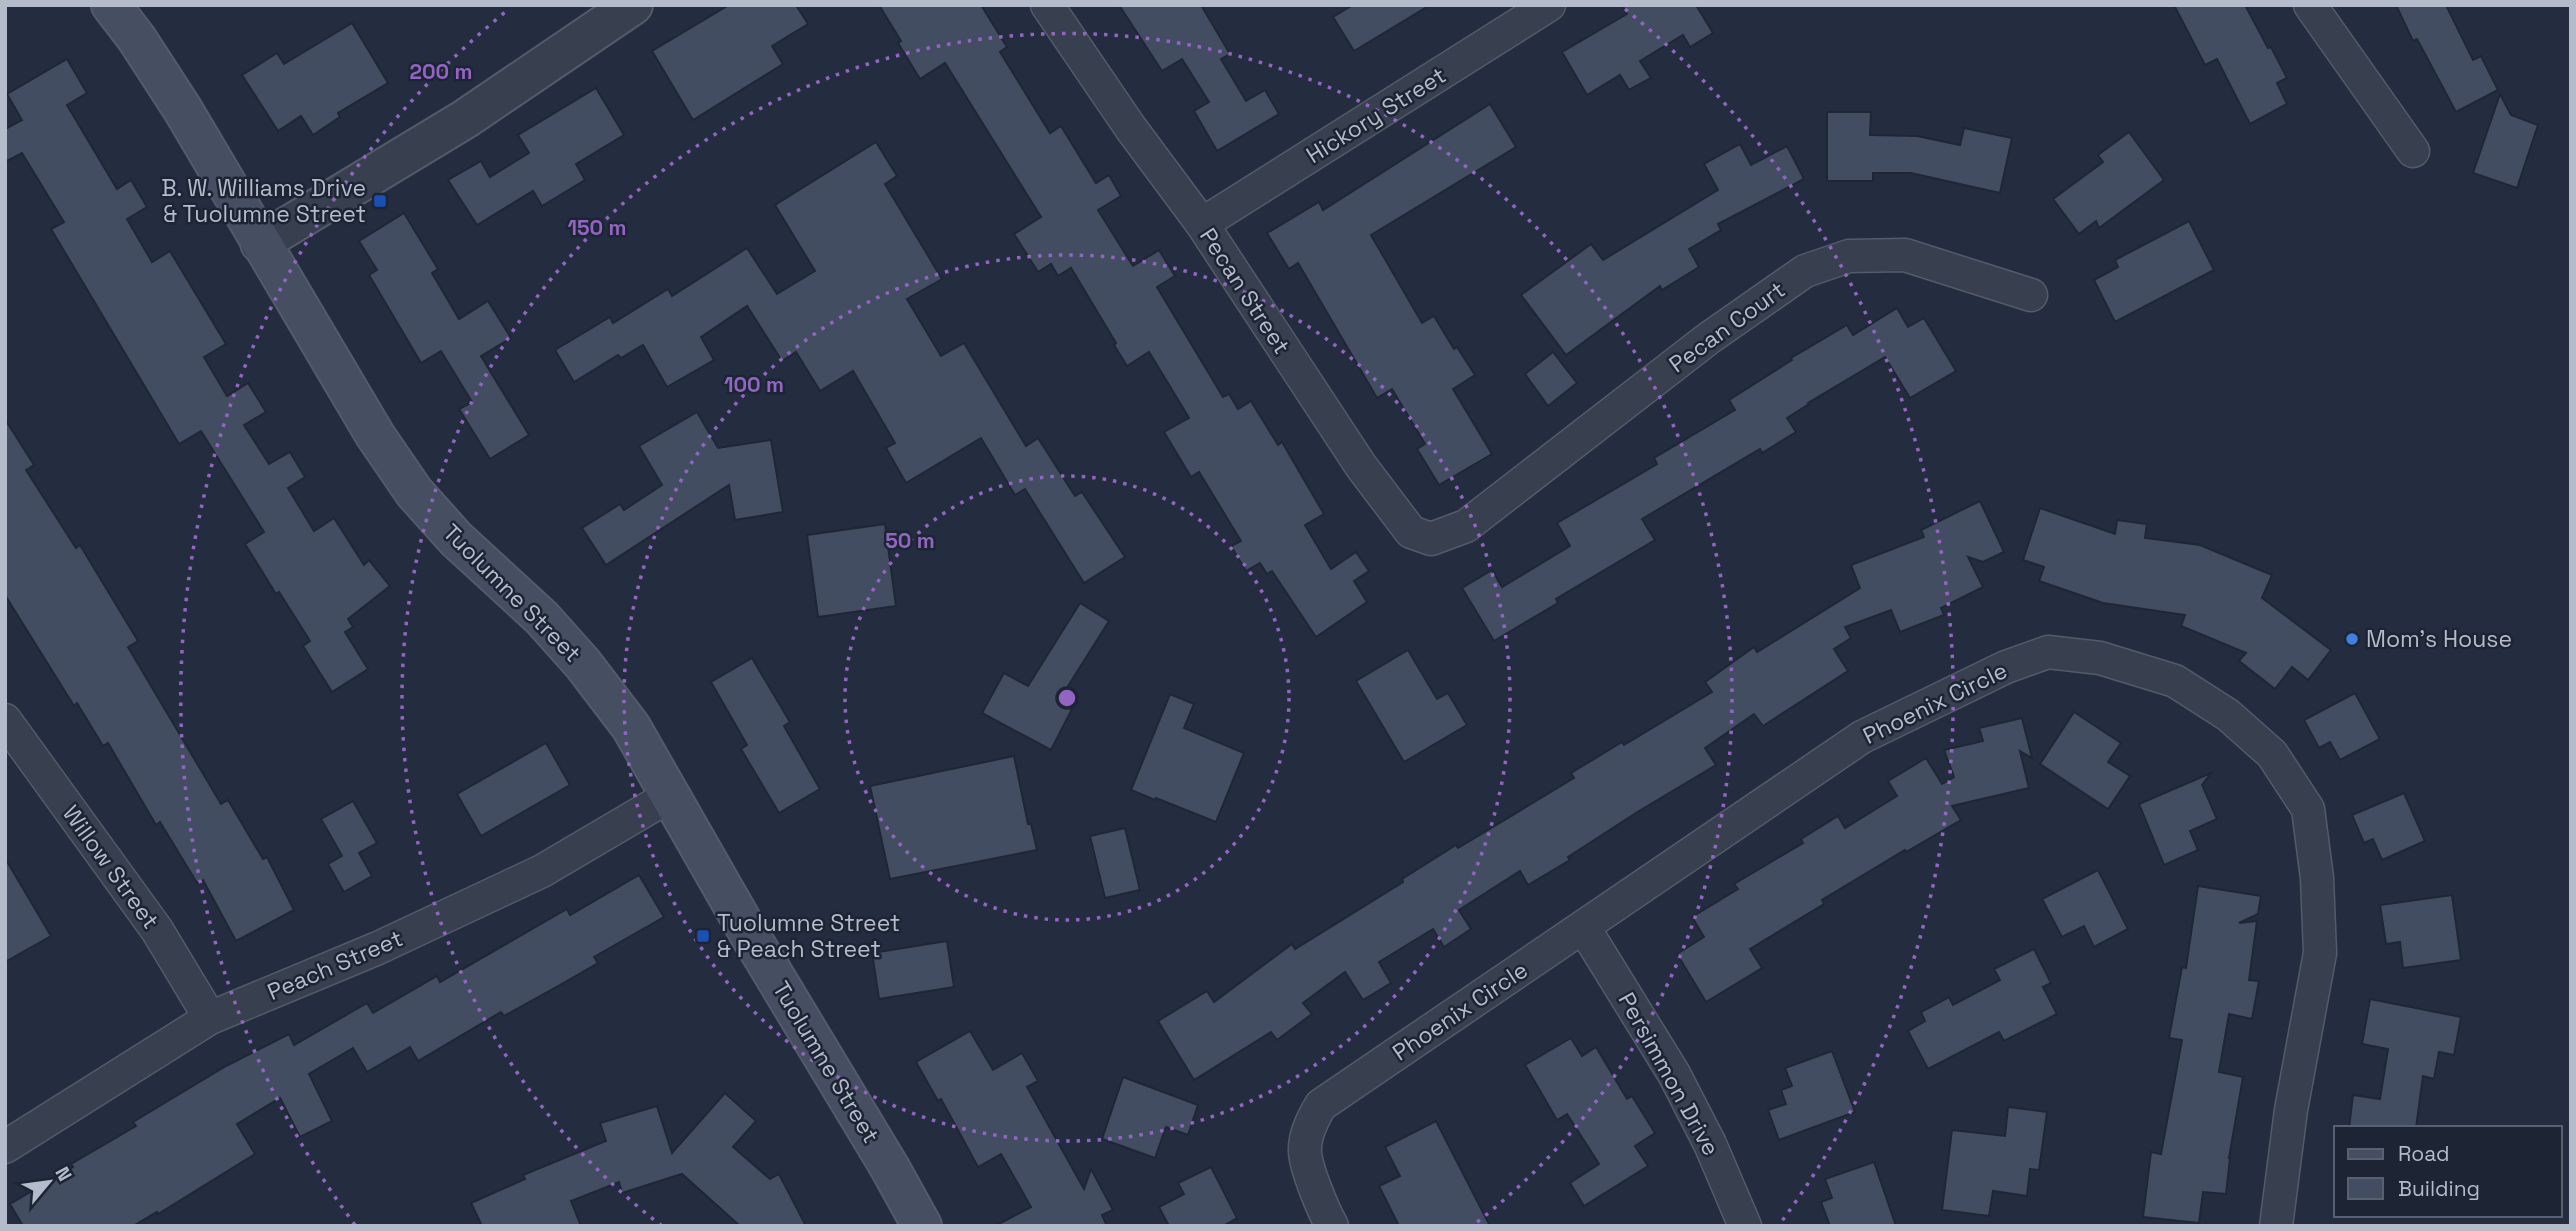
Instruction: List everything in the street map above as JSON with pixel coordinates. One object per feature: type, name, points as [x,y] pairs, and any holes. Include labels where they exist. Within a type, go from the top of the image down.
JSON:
[{"type":"main road","name":"Tuolumne Street","points":[[111,5],[137,39],[183,110],[375,435],[414,492],[456,539],[542,618],[583,664],[631,727],[922,1226]]},
{"type":"street","points":[[260,243],[465,119],[633,5]]},
{"type":"street","name":"Pecan Street","points":[[1047,5],[1130,127],[1202,224],[1361,466],[1411,532],[1431,539],[1463,526]]},
{"type":"street","name":"Hickory Street","points":[[1202,224],[1549,5]]},
{"type":"street","points":[[2310,5],[2413,151]]},
{"type":"street","name":"Pecan Court","points":[[1463,526],[1709,338],[1805,271],[1849,256],[1905,255],[2031,295]]},
{"type":"street","name":"Phoenix Circle","points":[[1332,1226],[1322,1208],[1305,1152],[1311,1121],[1321,1105],[1862,737],[2006,667],[2048,652],[2100,658],[2175,681],[2228,715],[2272,754],[2308,809],[2317,878],[2320,953],[2291,1110],[2276,1226]]},
{"type":"street","name":"Willow Street","points":[[5,720],[157,930],[210,1018]]},
{"type":"street","name":"Peach Street","points":[[5,1147],[210,1018],[378,948],[542,871],[671,795]]},
{"type":"street","name":"Persimmon Drive","points":[[1584,928],[1674,1074],[1710,1144],[1745,1226]]},
{"type":"building","points":[[729,5],[796,5],[808,24],[772,46],[783,64],[693,120],[652,51]]},
{"type":"building","points":[[879,5],[981,5],[1007,47],[1000,52],[1050,133],[1061,126],[1096,183],[1109,175],[1121,196],[1098,210],[1133,266],[1159,250],[1175,276],[1157,287],[1223,397],[1229,394],[1238,409],[1251,401],[1278,445],[1282,442],[1324,514],[1305,525],[1331,569],[1356,552],[1369,571],[1354,581],[1367,602],[1316,637],[1272,571],[1267,574],[1260,563],[1246,571],[1231,546],[1241,541],[1199,472],[1191,477],[1164,432],[1189,418],[1149,352],[1127,366],[1071,268],[1058,276],[1051,264],[1038,272],[1014,234],[1041,217],[945,63],[920,79]]},
{"type":"building","points":[[1119,5],[1201,5],[1230,54],[1221,59],[1246,101],[1265,90],[1279,114],[1217,151],[1194,111],[1209,102],[1182,59],[1162,71]]},
{"type":"building","points":[[1353,5],[1430,5],[1354,51],[1333,17]]},
{"type":"building","points":[[1622,5],[1696,5],[1713,33],[1690,47],[1683,35],[1640,61],[1651,78],[1629,90],[1620,75],[1587,95],[1562,52],[1627,14]]},
{"type":"building","points":[[2174,5],[2245,5],[2287,78],[2277,83],[2287,104],[2250,124],[2217,59],[2205,65]]},
{"type":"building","points":[[2396,5],[2446,5],[2473,60],[2481,56],[2498,90],[2456,112],[2417,39],[2413,41]]},
{"type":"building","points":[[352,23],[388,83],[338,113],[340,117],[313,135],[301,116],[278,131],[242,75],[277,53],[284,64]]},
{"type":"building","points":[[67,59],[87,93],[67,105],[117,189],[131,180],[147,207],[127,219],[152,262],[170,251],[226,344],[204,357],[227,396],[248,383],[266,412],[244,425],[269,464],[290,452],[305,477],[288,488],[314,531],[334,518],[364,565],[369,560],[390,586],[348,619],[353,627],[345,632],[368,669],[332,692],[303,646],[310,641],[245,544],[264,532],[201,431],[179,444],[51,229],[64,222],[22,153],[5,162],[5,129],[22,120],[7,94]]},
{"type":"building","points":[[596,88],[624,135],[576,164],[585,180],[542,206],[533,191],[477,225],[448,180],[481,161],[490,177],[529,153],[518,135]]},
{"type":"building","points":[[2500,94],[2511,115],[2538,125],[2517,188],[2473,173]]},
{"type":"building","points":[[1490,104],[1516,147],[1371,235],[1422,323],[1434,316],[1454,349],[1457,347],[1475,375],[1453,389],[1492,454],[1439,485],[1417,449],[1425,444],[1392,389],[1377,398],[1298,263],[1289,269],[1267,233],[1319,202],[1323,210]]},
{"type":"building","points":[[1827,112],[1871,112],[1870,135],[1917,136],[1960,145],[1964,128],[2012,138],[2000,193],[1911,173],[1873,173],[1873,181],[1827,181]]},
{"type":"building","points":[[2129,132],[2164,180],[2099,228],[2096,221],[2079,234],[2053,199],[2103,162],[2098,155]]},
{"type":"building","points":[[876,142],[897,176],[885,184],[942,279],[907,299],[941,356],[964,343],[1026,446],[1038,438],[1075,496],[1082,492],[1125,557],[1084,583],[1025,489],[1015,495],[981,438],[906,483],[886,448],[895,443],[853,371],[820,391],[796,352],[782,361],[747,306],[701,337],[714,360],[667,387],[643,345],[621,358],[618,355],[574,382],[555,350],[610,317],[613,323],[668,289],[672,296],[747,248],[777,294],[815,271],[775,205]]},
{"type":"building","points":[[1740,144],[1751,165],[1787,146],[1804,179],[1718,224],[1721,230],[1689,249],[1699,267],[1662,290],[1660,286],[1566,355],[1521,295],[1591,244],[1603,260],[1718,190],[1704,164]]},
{"type":"building","points":[[404,213],[438,269],[432,273],[459,319],[488,301],[511,338],[481,356],[529,435],[490,459],[459,409],[472,402],[441,351],[421,363],[369,275],[377,270],[359,241]]},
{"type":"building","points":[[2189,221],[2214,270],[2115,322],[2094,280],[2118,267],[2115,260]]},
{"type":"building","points":[[1897,308],[1908,327],[1924,318],[1956,371],[1910,398],[1885,357],[1787,418],[1796,432],[1762,453],[1760,449],[1642,519],[1655,540],[1556,599],[1558,603],[1494,641],[1462,588],[1492,570],[1502,587],[1570,546],[1557,523],[1657,464],[1654,458],[1735,410],[1729,400],[1792,360],[1791,358],[1847,325],[1853,335]]},
{"type":"building","points":[[1553,352],[1577,383],[1548,406],[1525,374]]},
{"type":"building","points":[[697,412],[718,448],[771,440],[783,512],[735,520],[729,485],[606,565],[582,528],[620,504],[624,510],[662,485],[639,446]]},
{"type":"building","points":[[5,419],[34,465],[26,470],[76,548],[80,545],[138,641],[128,647],[221,804],[228,800],[263,859],[267,857],[294,910],[236,941],[203,880],[197,883],[160,822],[156,825],[108,743],[103,746],[77,703],[74,706],[5,595]]},
{"type":"building","points":[[1980,501],[2004,552],[1983,562],[1968,557],[1983,587],[1941,608],[1944,615],[1900,632],[1891,610],[1845,627],[1851,638],[1834,649],[1848,671],[1763,726],[1754,714],[1705,748],[1716,765],[1639,811],[1568,857],[1570,860],[1528,885],[1520,871],[1459,910],[1471,929],[1444,947],[1433,929],[1379,962],[1391,983],[1363,1000],[1345,972],[1303,1003],[1312,1014],[1277,1040],[1271,1032],[1194,1080],[1158,1021],[1207,991],[1214,1002],[1292,944],[1295,949],[1403,882],[1402,879],[1456,845],[1458,848],[1574,778],[1571,773],[1622,742],[1624,745],[1712,692],[1705,682],[1754,647],[1757,652],[1860,588],[1851,565],[1924,537],[1921,530]]},
{"type":"building","points":[[2040,508],[2115,534],[2117,520],[2147,524],[2145,538],[2200,545],[2272,575],[2262,598],[2331,650],[2308,680],[2292,667],[2275,689],[2239,661],[2246,653],[2181,626],[2185,615],[2103,603],[2039,581],[2044,567],[2023,560]]},
{"type":"building","points":[[885,524],[896,606],[818,617],[807,535]]},
{"type":"building","points":[[1080,603],[1109,621],[1058,702],[1072,709],[1051,750],[982,713],[1004,673],[1028,686]]},
{"type":"building","points":[[1408,650],[1437,699],[1448,693],[1467,725],[1404,762],[1356,681]]},
{"type":"building","points":[[752,658],[790,722],[784,726],[820,789],[779,813],[741,749],[747,745],[711,682]]},
{"type":"building","points":[[2355,693],[2380,739],[2340,760],[2330,742],[2319,748],[2304,720]]},
{"type":"building","points":[[1170,694],[1194,704],[1184,728],[1244,753],[1216,822],[1131,790]]},
{"type":"building","points":[[2074,712],[2121,743],[2108,762],[2130,776],[2108,809],[2040,764]]},
{"type":"building","points":[[2022,718],[2032,758],[2020,751],[2029,788],[1952,806],[1961,820],[1822,900],[1824,904],[1750,949],[1762,968],[1706,1002],[1677,954],[1704,937],[1692,917],[1738,889],[1734,884],[1803,843],[1801,839],[1838,816],[1845,828],[1897,796],[1888,781],[1926,758],[1942,784],[1954,777],[1944,750],[1983,741],[1979,728]]},
{"type":"building","points":[[546,743],[570,785],[481,836],[457,794]]},
{"type":"building","points":[[1014,756],[1028,824],[1031,824],[1037,850],[890,879],[870,786]]},
{"type":"building","points":[[2211,773],[2202,785],[2217,819],[2190,831],[2198,850],[2164,865],[2139,804]]},
{"type":"building","points":[[2404,793],[2425,841],[2382,860],[2373,839],[2364,843],[2352,815]]},
{"type":"building","points":[[353,801],[377,843],[359,853],[372,876],[344,892],[328,864],[342,856],[321,819]]},
{"type":"building","points":[[1125,828],[1140,890],[1105,898],[1090,836]]},
{"type":"building","points":[[5,858],[51,936],[5,962]]},
{"type":"building","points":[[2098,870],[2128,929],[2094,947],[2084,926],[2062,937],[2042,899]]},
{"type":"building","points":[[639,875],[664,917],[594,957],[598,963],[504,1016],[501,1012],[418,1061],[410,1047],[367,1072],[353,1048],[309,1074],[332,1121],[300,1137],[280,1098],[237,1124],[255,1154],[158,1214],[157,1212],[133,1226],[23,1226],[10,1204],[136,1126],[133,1122],[226,1066],[289,1034],[294,1045],[367,1003],[373,1013],[437,976],[440,982],[567,909],[570,915]]},
{"type":"building","points":[[2198,886],[2261,896],[2258,914],[2239,923],[2257,921],[2249,980],[2259,981],[2252,1019],[2229,1014],[2219,1072],[2243,1077],[2229,1158],[2226,1194],[2203,1192],[2199,1223],[2143,1217],[2151,1152],[2161,1154],[2182,1040],[2169,1038],[2182,967],[2186,968]]},
{"type":"building","points":[[2452,895],[2461,960],[2403,968],[2400,942],[2386,944],[2380,905]]},
{"type":"building","points":[[947,941],[954,987],[879,999],[872,953]]},
{"type":"building","points":[[2034,949],[2051,983],[2043,987],[2057,1014],[2004,1041],[1999,1032],[1928,1069],[1908,1031],[1925,1021],[1921,1012],[1949,997],[1953,1005],[2000,980],[1994,969]]},
{"type":"building","points":[[2370,999],[2461,1017],[2454,1055],[2439,1052],[2434,1079],[2423,1076],[2416,1126],[2349,1126],[2353,1095],[2380,1099],[2388,1049],[2362,1044]]},
{"type":"building","points":[[970,1031],[993,1070],[1022,1053],[1038,1081],[1027,1087],[1084,1189],[1091,1169],[1113,1210],[1102,1215],[1107,1226],[995,1226],[1031,1207],[1001,1154],[978,1167],[941,1099],[938,1101],[916,1062]]},
{"type":"building","points":[[1571,1038],[1582,1056],[1596,1047],[1627,1099],[1632,1096],[1655,1133],[1635,1146],[1648,1166],[1584,1206],[1570,1183],[1599,1164],[1567,1114],[1557,1120],[1525,1065]]},
{"type":"building","points":[[1832,1051],[1855,1112],[1779,1140],[1768,1110],[1786,1104],[1781,1090],[1792,1086],[1785,1068]]},
{"type":"building","points":[[1123,1077],[1198,1105],[1188,1135],[1166,1127],[1155,1158],[1102,1139]]},
{"type":"building","points":[[725,1093],[756,1121],[733,1147],[770,1179],[779,1174],[806,1226],[740,1226],[682,1174],[622,1193],[619,1182],[571,1201],[581,1226],[482,1226],[471,1203],[525,1179],[523,1175],[606,1141],[600,1123],[657,1106],[672,1153]]},
{"type":"building","points":[[2008,1107],[2047,1112],[2039,1170],[2030,1169],[2027,1196],[1993,1191],[1989,1216],[1942,1210],[1952,1130],[2005,1136]]},
{"type":"building","points":[[1436,1121],[1490,1226],[1399,1226],[1379,1186],[1400,1176],[1385,1147]]},
{"type":"building","points":[[1874,1162],[1896,1226],[1830,1226],[1821,1202],[1832,1198],[1825,1179]]},
{"type":"building","points":[[1211,1167],[1237,1218],[1223,1226],[1169,1226],[1159,1207],[1184,1194],[1178,1183]]},
{"type":"place","name":"B. W. Williams Drive & Tuolumne Street","points":[[380,201]]},
{"type":"place","name":"Mom’s House","points":[[2352,639]]},
{"type":"place","name":"Tuolumne Street & Peach Street","points":[[703,936]]}]
